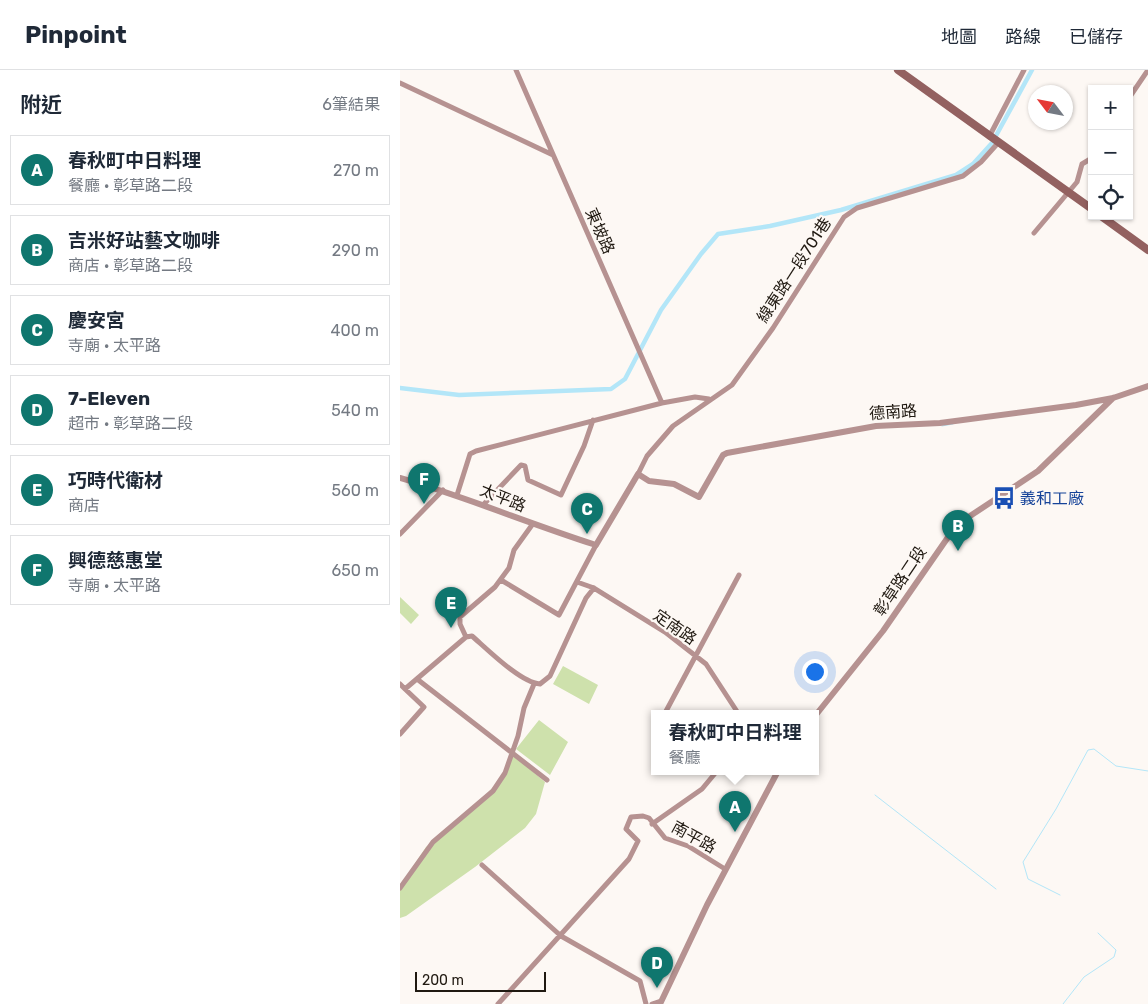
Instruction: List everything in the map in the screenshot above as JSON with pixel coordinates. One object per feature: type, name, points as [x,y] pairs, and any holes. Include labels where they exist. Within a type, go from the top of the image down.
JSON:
[{"type":"main road","points":[[898,70],[1088,206]]},
{"type":"main road","points":[[1107,220],[1148,250]]},
{"type":"street","name":"東坡路","points":[[516,70],[662,402]]},
{"type":"street","name":"線東路一段701巷","points":[[638,474],[647,456],[673,426],[732,385],[773,328],[844,217],[857,208],[963,176],[981,162],[994,140],[1024,70]]},
{"type":"street","points":[[1133,92],[1148,70]]},
{"type":"street","points":[[400,83],[553,155]]},
{"type":"street","points":[[1034,232],[1079,178],[1082,164],[1088,160]]},
{"type":"street","points":[[1113,398],[1148,386]]},
{"type":"street","points":[[457,495],[470,454],[662,402],[695,397],[710,399]]},
{"type":"street","name":"德南路","points":[[638,474],[649,481],[674,484],[699,498],[723,455],[728,453],[876,426],[940,423],[1113,398]]},
{"type":"street","name":"彰草路二段","points":[[819,711],[883,631],[960,522],[1024,481],[1047,463],[1113,398]]},
{"type":"street","points":[[483,505],[521,465],[525,466],[528,480],[561,495],[584,446],[593,420]]},
{"type":"street","points":[[501,580],[559,615],[596,545],[638,474]]},
{"type":"street","name":"太平路","points":[[400,478],[443,490],[532,525],[596,545]]},
{"type":"street","points":[[400,534],[443,490]]},
{"type":"street","points":[[466,637],[460,624],[460,617],[495,588],[509,568],[514,550],[532,525]]},
{"type":"street","points":[[667,710],[739,574]]},
{"type":"street","name":"定南路","points":[[577,582],[594,588],[665,632],[711,669],[736,710]]},
{"type":"street","points":[[405,689],[466,637],[472,636],[534,684],[540,684],[550,676],[586,598],[594,588]]},
{"type":"street","points":[[417,679],[547,780]]},
{"type":"street","points":[[400,684],[424,707],[400,734]]},
{"type":"street","points":[[400,888],[433,842],[493,791],[505,773],[524,708],[534,684]]},
{"type":"street","name":"南平路","points":[[652,824],[702,789],[714,775]]},
{"type":"street","points":[[652,1004],[660,1002],[725,869],[776,775]]},
{"type":"street","name":"南平路","points":[[562,936],[629,859],[638,841],[626,829],[632,817],[643,816],[648,818],[665,838],[688,846],[725,869]]},
{"type":"street","points":[[482,865],[562,936],[640,981],[646,1004]]},
{"type":"street","points":[[498,1004],[562,936]]},
{"type":"green space","points":[[400,597],[419,615],[411,624],[400,613]]},
{"type":"green space","points":[[563,666],[598,685],[589,704],[553,684]]},
{"type":"green space","points":[[539,720],[568,742],[550,775],[516,749]]},
{"type":"green space","points":[[512,754],[545,782],[536,814],[525,828],[475,867],[406,916],[400,918],[400,886],[426,847],[472,809],[501,779]]},
{"type":"waterway","points":[[400,388],[459,395],[611,389],[625,379],[661,310],[701,254],[718,234],[770,226],[841,210],[956,175],[973,164],[992,143],[1032,70]]},
{"type":"waterway","points":[[942,426],[953,424]]},
{"type":"waterway","points":[[1060,895],[1028,879],[1023,862],[1056,809],[1088,750],[1094,749],[1116,766],[1148,771]]},
{"type":"waterway","points":[[875,795],[996,889]]},
{"type":"waterway","points":[[1063,1004],[1084,977],[1114,957],[1116,950],[1098,933]]},
{"type":"place","name":"義和工廠","points":[[1004,498]]},
{"type":"place","name":"興德慈惠堂","points":[[424,504]]},
{"type":"place","name":"慶安宮","points":[[587,534]]},
{"type":"place","name":"吉米好站藝文咖啡","points":[[958,551]]},
{"type":"place","name":"巧時代衛材","points":[[451,628]]},
{"type":"place","name":"春秋町中日料理","points":[[735,832]]},
{"type":"place","name":"7-Eleven","points":[[657,988]]}]
